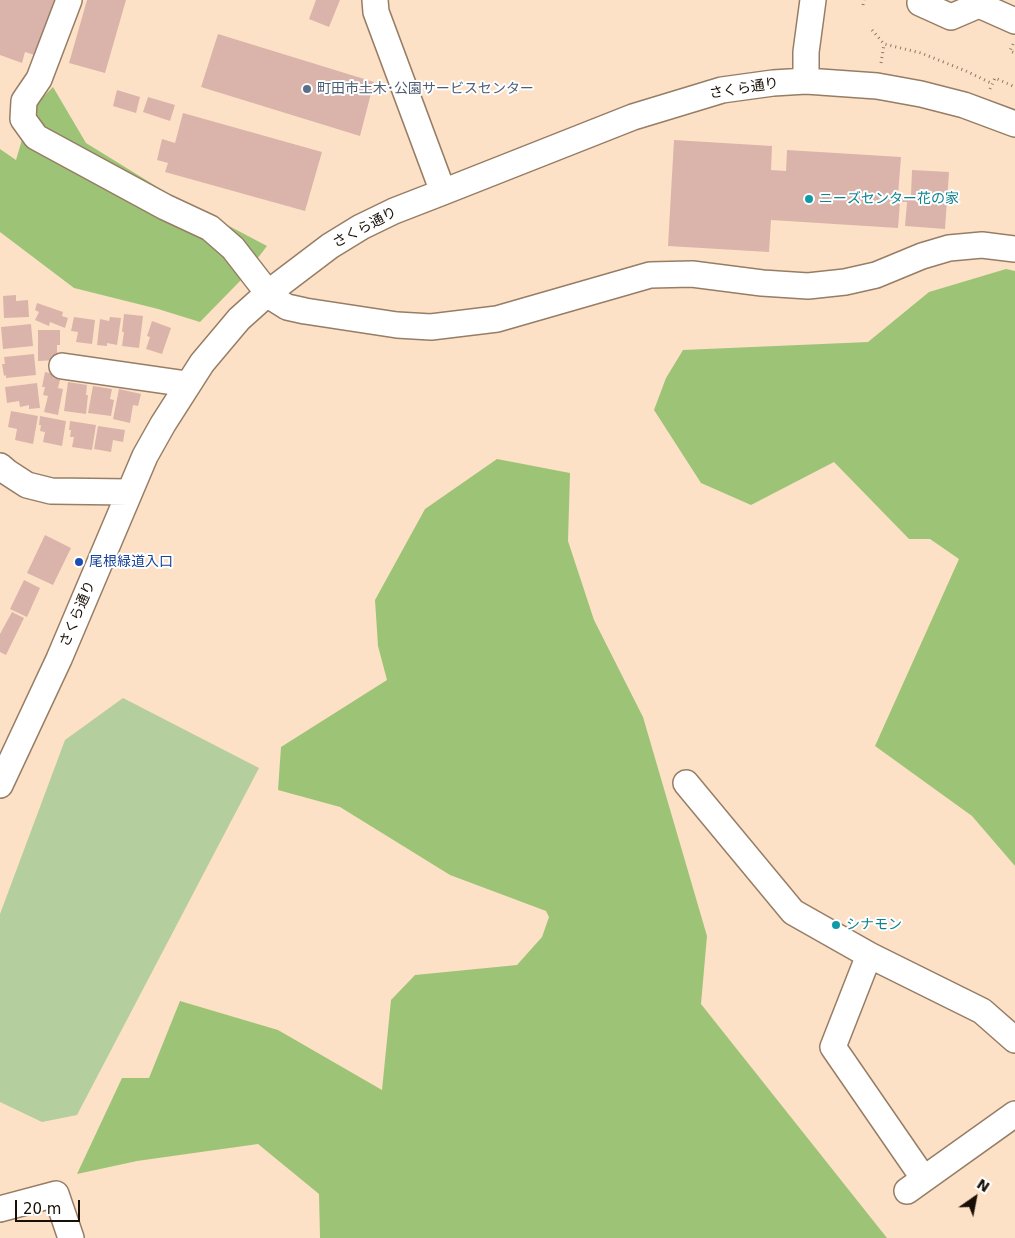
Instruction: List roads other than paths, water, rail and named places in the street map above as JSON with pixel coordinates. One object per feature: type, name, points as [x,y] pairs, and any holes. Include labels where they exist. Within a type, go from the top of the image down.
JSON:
[{"type":"street","points":[[69,0],[39,79],[24,101],[23,119],[36,137],[165,207],[210,228],[233,248],[268,293],[288,307],[397,325],[431,327],[497,319],[650,275],[692,274],[762,283],[808,286],[845,282],[876,275],[922,256],[949,248],[982,246],[1015,249]]},
{"type":"street","points":[[375,0],[376,12],[443,192]]},
{"type":"street","points":[[806,81],[806,52],[813,0]]},
{"type":"street","points":[[922,0],[920,3],[952,17],[979,5],[1015,21]]},
{"type":"street","name":"さくら通り","points":[[0,785],[59,659],[129,492],[154,440],[187,384],[221,339],[245,312],[330,246],[361,227],[394,211],[634,117],[680,101],[722,90],[773,83],[806,81],[877,86],[921,94],[964,105],[1015,124]]},
{"type":"street","points":[[62,366],[116,363],[187,384]]},
{"type":"street","points":[[0,466],[27,484],[51,491],[129,492]]},
{"type":"street","points":[[686,783],[793,912],[869,955],[982,1011],[1015,1040]]},
{"type":"street","points":[[869,955],[833,1047],[916,1185],[1015,1114]]},
{"type":"street","points":[[0,1208],[56,1194],[71,1238]]},
{"type":"place","name":"町田市土木･公園サービスセンター","points":[[307,89]]},
{"type":"place","name":"ニーズセンター花の家","points":[[809,199]]},
{"type":"place","name":"尾根緑道入口","points":[[79,562]]},
{"type":"place","name":"シナモン","points":[[836,925]]}]
